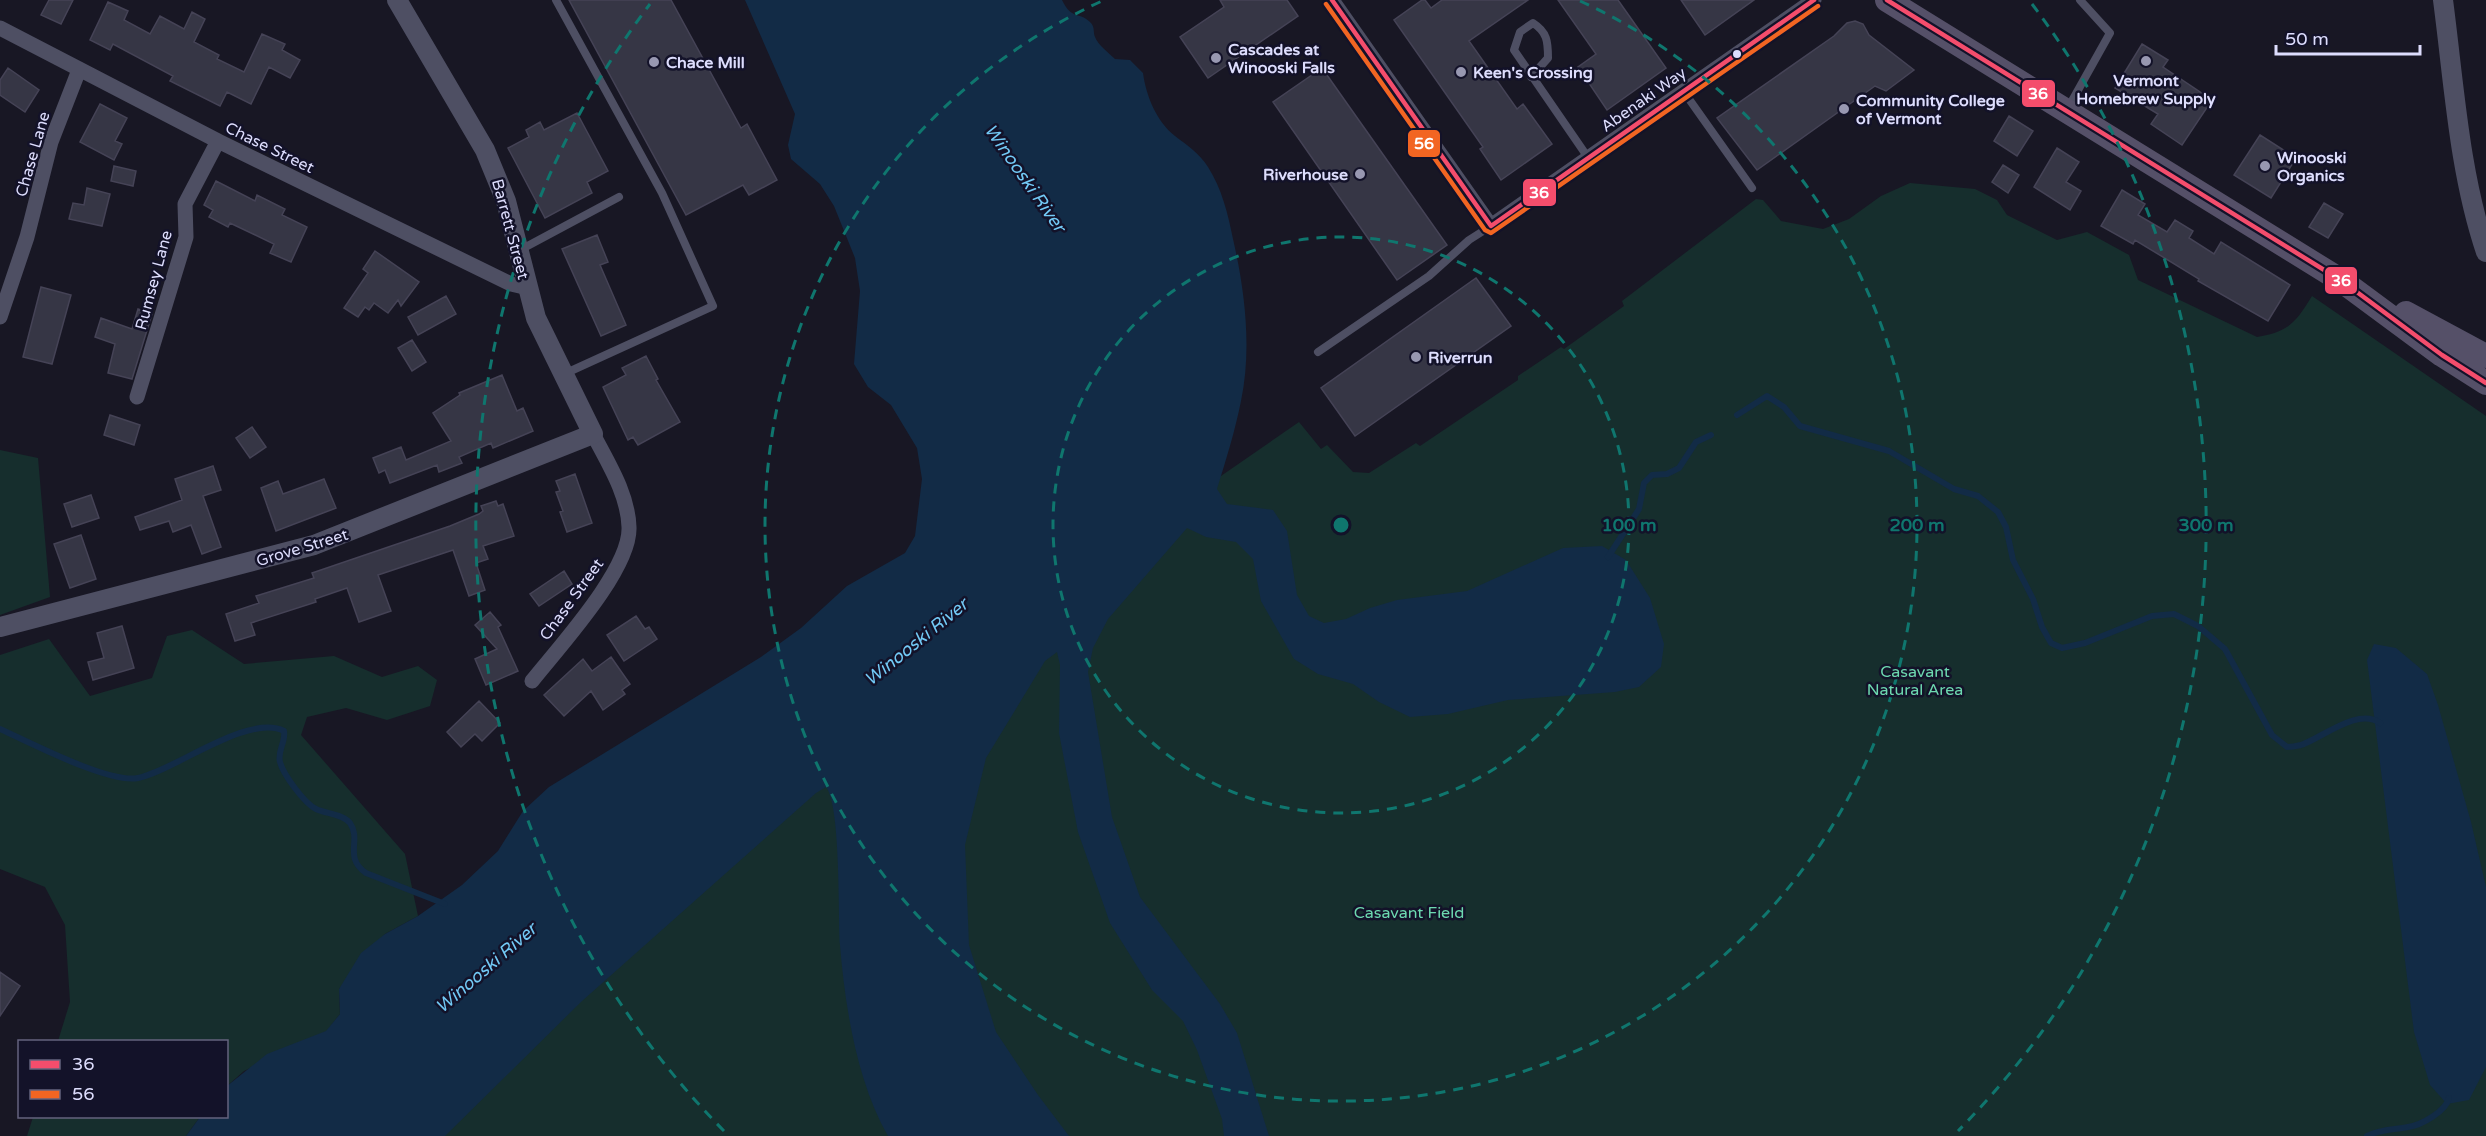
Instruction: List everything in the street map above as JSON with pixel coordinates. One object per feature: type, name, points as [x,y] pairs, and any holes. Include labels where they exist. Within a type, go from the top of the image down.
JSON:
[{"type":"main road","points":[[1887,0],[2068,109],[2342,281],[2442,355],[2486,383]]},
{"type":"main road","points":[[2342,281],[2486,356]]},
{"type":"street","name":"Barrett Street","points":[[397,0],[489,158],[506,201],[536,318],[593,434]]},
{"type":"street","points":[[1332,0],[1491,226]]},
{"type":"street","name":"Abenaki Way","points":[[1491,226],[1814,0]]},
{"type":"street","points":[[2443,0],[2466,164],[2486,252]]},
{"type":"street","name":"Chase Street","points":[[0,28],[218,141],[511,284],[528,288]]},
{"type":"street","name":"Chase Lane","points":[[0,317],[3,297],[27,237],[51,142],[79,70]]},
{"type":"street","name":"Rumsey Lane","points":[[137,397],[186,237],[185,204],[218,141]]},
{"type":"street","name":"Chase Street","points":[[532,681],[608,582],[627,547],[629,528],[626,505],[616,479],[593,434]]},
{"type":"street","name":"Grove Street","points":[[0,627],[314,545],[593,434]]},
{"type":"lane","points":[[556,0],[662,193],[713,306],[563,375]]},
{"type":"lane","points":[[2068,109],[2110,33],[2079,0]]},
{"type":"lane","points":[[1531,77],[1548,58],[1548,44],[1544,30],[1533,22],[1520,32],[1514,50],[1531,77],[1589,159]]},
{"type":"lane","points":[[1684,92],[1752,188]]},
{"type":"lane","points":[[519,251],[619,197]]},
{"type":"lane","points":[[1318,352],[1429,276],[1469,240],[1491,226]]},
{"type":"green space","name":"Casavant Natural Area","points":[[1910,183],[1975,189],[1997,200],[2007,215],[2057,240],[2087,232],[2129,255],[2138,280],[2257,337],[2277,332],[2291,324],[2312,296],[2486,416],[2486,1136],[386,1136],[797,769],[1299,422],[1321,449],[1327,445],[1353,472],[1369,473],[1416,443],[1420,446],[1518,380],[1518,376],[1561,347],[1564,349],[1624,306],[1622,301],[1756,199],[1763,200],[1781,221],[1823,229],[1849,219],[1881,196]]},
{"type":"green space","points":[[0,450],[38,458],[50,597],[0,615]]},
{"type":"green space","points":[[192,630],[244,664],[334,656],[382,677],[418,666],[437,680],[430,706],[387,720],[346,708],[307,717],[301,735],[405,854],[418,916],[385,934],[339,989],[340,1014],[326,1032],[244,1071],[228,1085],[228,1040],[58,1040],[70,1002],[65,925],[45,887],[0,869],[0,655],[49,639],[90,696],[152,678],[167,636]]},
{"type":"green space","points":[[33,1118],[199,1118],[186,1136],[27,1136]]},
{"type":"water","name":"Winooski River","points":[[745,0],[1062,0],[1069,11],[1091,23],[1096,40],[1115,59],[1130,60],[1143,73],[1149,99],[1162,123],[1205,162],[1221,193],[1229,220],[1244,299],[1246,361],[1241,401],[1217,489],[1227,504],[1273,510],[1287,531],[1297,595],[1309,616],[1324,623],[1346,619],[1370,608],[1397,600],[1467,591],[1563,548],[1602,546],[1626,560],[1650,598],[1664,644],[1661,667],[1639,687],[1615,692],[1508,700],[1448,714],[1410,717],[1379,702],[1353,684],[1318,674],[1294,659],[1261,601],[1253,559],[1236,542],[1206,537],[1187,528],[1108,619],[1093,648],[1088,672],[1112,817],[1140,897],[1220,1004],[1237,1033],[1269,1136],[1224,1136],[1222,1119],[1197,1050],[1183,1021],[1152,990],[1110,923],[1078,832],[1059,733],[1060,665],[1057,652],[1045,661],[986,758],[965,845],[969,945],[996,1032],[1038,1095],[1069,1136],[888,1136],[868,1092],[849,1018],[840,945],[838,862],[834,815],[826,787],[816,793],[582,1001],[445,1136],[186,1136],[199,1118],[228,1118],[228,1085],[267,1054],[326,1031],[340,1014],[339,989],[361,953],[385,934],[418,916],[462,885],[498,851],[523,811],[549,787],[761,657],[801,628],[847,586],[905,553],[915,536],[922,479],[917,448],[891,405],[868,387],[854,364],[860,291],[855,258],[834,206],[820,184],[791,159],[788,145],[795,114]]},
{"type":"water","points":[[2374,644],[2396,648],[2427,674],[2471,822],[2486,887],[2486,1067],[2469,1100],[2447,1104],[2430,1085],[2414,1032],[2367,660]]},
{"type":"building","points":[[49,0],[73,0],[61,24],[41,15]]},
{"type":"building","name":"Chace Mill","points":[[569,0],[671,0],[741,128],[747,124],[777,180],[749,195],[743,185],[686,215]]},
{"type":"building","name":"Cascades at Winooski Falls","points":[[1220,0],[1287,0],[1298,16],[1208,78],[1180,37],[1224,7]]},
{"type":"building","name":"Keen's Crossing","points":[[1425,0],[1431,8],[1442,0],[1528,0],[1469,41],[1517,109],[1523,104],[1552,144],[1501,180],[1480,149],[1483,147],[1394,20]]},
{"type":"building","name":"Keen's Crossing","points":[[1558,0],[1618,0],[1666,68],[1607,110],[1578,67],[1596,54]]},
{"type":"building","points":[[1681,0],[1754,0],[1705,35]]},
{"type":"building","points":[[108,2],[128,11],[124,20],[150,34],[160,16],[184,29],[192,12],[205,19],[194,42],[219,55],[217,59],[244,72],[262,34],[285,44],[282,50],[300,60],[290,78],[269,67],[251,104],[227,92],[220,106],[170,81],[173,76],[113,44],[110,50],[90,40]]},
{"type":"building","name":"Community College of Vermont","points":[[1855,21],[1863,24],[1869,35],[1914,70],[1886,91],[1875,86],[1757,170],[1717,118],[1834,36],[1847,23]]},
{"type":"building","points":[[2142,44],[2168,60],[2163,67],[2212,100],[2182,145],[2151,124],[2158,114],[2115,88]]},
{"type":"building","points":[[8,68],[39,90],[25,112],[0,95],[0,80]]},
{"type":"building","name":"Riverhouse","points":[[1322,68],[1447,245],[1397,280],[1273,102]]},
{"type":"building","points":[[100,104],[127,118],[115,141],[122,144],[114,160],[80,142]]},
{"type":"building","points":[[577,113],[608,171],[587,182],[592,193],[545,218],[508,148],[529,137],[526,130],[540,122],[544,130]]},
{"type":"building","points":[[2009,116],[2033,131],[2017,156],[1994,141]]},
{"type":"building","name":"Winooski Organics","points":[[2260,135],[2296,158],[2271,198],[2234,175]]},
{"type":"building","points":[[2057,148],[2079,162],[2066,182],[2081,191],[2070,210],[2034,187]]},
{"type":"building","points":[[2003,165],[2019,175],[2008,193],[1992,182]]},
{"type":"building","points":[[114,166],[136,171],[133,186],[111,181]]},
{"type":"building","points":[[216,181],[255,201],[257,195],[285,209],[282,215],[307,227],[291,262],[270,253],[274,244],[230,223],[228,227],[209,217],[213,210],[204,205]]},
{"type":"building","points":[[87,188],[110,194],[102,226],[69,219],[73,203],[84,205]]},
{"type":"building","points":[[2122,190],[2145,204],[2138,215],[2167,232],[2175,220],[2193,231],[2189,238],[2214,254],[2221,242],[2290,285],[2268,321],[2198,281],[2199,279],[2135,240],[2133,244],[2101,226]]},
{"type":"building","points":[[2324,203],[2343,214],[2328,238],[2309,227]]},
{"type":"building","points":[[597,235],[608,262],[600,265],[626,325],[601,336],[562,249]]},
{"type":"building","points":[[375,251],[419,282],[401,306],[398,300],[388,313],[374,303],[369,310],[365,307],[358,317],[344,308],[368,273],[363,269]]},
{"type":"building","name":"Riverrun","points":[[1476,278],[1511,326],[1355,436],[1321,388]]},
{"type":"building","points":[[41,287],[71,295],[52,364],[23,357]]},
{"type":"building","points":[[446,296],[456,314],[418,335],[408,317]]},
{"type":"building","points":[[138,309],[152,314],[132,379],[108,373],[115,344],[95,337],[101,318],[132,329]]},
{"type":"building","points":[[412,340],[426,362],[412,371],[398,348]]},
{"type":"building","points":[[646,356],[658,379],[656,380],[680,422],[638,445],[633,437],[628,440],[603,387],[626,375],[622,368]]},
{"type":"building","points":[[502,375],[517,411],[523,408],[533,431],[493,448],[491,443],[459,457],[462,463],[439,472],[437,465],[390,483],[385,470],[379,473],[373,458],[401,447],[406,460],[451,441],[433,413],[460,395],[459,393]]},
{"type":"building","points":[[110,415],[140,425],[134,445],[104,435]]},
{"type":"building","points":[[252,427],[266,447],[250,458],[236,438]]},
{"type":"building","points":[[213,466],[221,490],[203,496],[221,547],[202,554],[191,525],[173,532],[169,521],[140,530],[135,517],[182,500],[175,479]]},
{"type":"building","points":[[575,474],[592,523],[567,532],[560,512],[563,511],[556,492],[560,491],[556,481]]},
{"type":"building","points":[[324,479],[336,508],[276,531],[261,488],[278,481],[283,494]]},
{"type":"building","points":[[91,495],[99,518],[72,527],[64,504]]},
{"type":"building","points":[[496,501],[498,506],[503,504],[514,536],[483,546],[488,559],[476,563],[485,590],[469,596],[453,550],[378,575],[391,611],[359,622],[347,588],[315,599],[316,602],[251,623],[255,635],[235,641],[226,614],[259,603],[256,596],[314,578],[312,573],[450,526],[479,514],[483,511],[481,506]]},
{"type":"building","points":[[81,535],[96,579],[70,588],[54,544]]},
{"type":"building","points":[[564,571],[572,584],[539,606],[530,594]]},
{"type":"building","points":[[490,612],[501,625],[498,627],[518,671],[486,685],[475,659],[497,649],[475,625]]},
{"type":"building","points":[[636,616],[645,629],[649,627],[657,639],[624,661],[607,635]]},
{"type":"building","points":[[122,626],[134,668],[93,680],[88,662],[104,658],[97,633]]},
{"type":"building","points":[[611,657],[630,684],[622,690],[625,694],[603,710],[591,691],[564,716],[544,695],[583,659],[592,671]]},
{"type":"building","points":[[479,701],[500,723],[482,741],[475,734],[461,747],[447,732]]},
{"type":"building","points":[[0,972],[20,986],[0,1016]]},
{"type":"waterway","points":[[1737,415],[1767,396],[1784,407],[1800,426],[1889,451],[1954,489],[1978,496],[1998,512],[2006,527],[2013,560],[2033,599],[2042,627],[2051,643],[2062,648],[2085,643],[2152,616],[2174,614],[2198,626],[2225,649],[2272,735],[2287,747],[2301,745],[2351,721],[2371,719],[2380,723]]},
{"type":"waterway","points":[[1608,557],[1639,509],[1644,483],[1652,475],[1667,474],[1679,468],[1696,442],[1711,435]]},
{"type":"waterway","points":[[0,729],[89,769],[125,778],[138,778],[153,773],[231,736],[251,730],[269,728],[284,731],[279,758],[285,774],[311,806],[350,823],[354,836],[355,861],[359,867],[366,873],[445,904]]},
{"type":"waterway","points":[[2367,1136],[2408,1127],[2433,1117],[2443,1108],[2449,1098]]},
{"type":"transit line","name":"36","points":[[1332,0],[1491,226],[1814,0]]},
{"type":"transit line","name":"36","points":[[1887,0],[2342,281],[2442,355],[2486,383]]},
{"type":"transit line","name":"56","points":[[1326,4],[1485,230],[1491,233],[1818,6]]},
{"type":"place","name":"Cascades at Winooski Falls","points":[[1216,58]]},
{"type":"place","name":"Vermont Homebrew Supply","points":[[2146,61]]},
{"type":"place","name":"Chace Mill","points":[[654,62]]},
{"type":"place","name":"Keen's Crossing","points":[[1461,72]]},
{"type":"place","name":"Community College of Vermont","points":[[1844,109]]},
{"type":"place","name":"Winooski Organics","points":[[2265,166]]},
{"type":"place","name":"Riverhouse","points":[[1360,174]]},
{"type":"place","name":"Riverrun","points":[[1416,357]]},
{"type":"park label","name":"Casavant Field","points":[[1409,912]]}]
